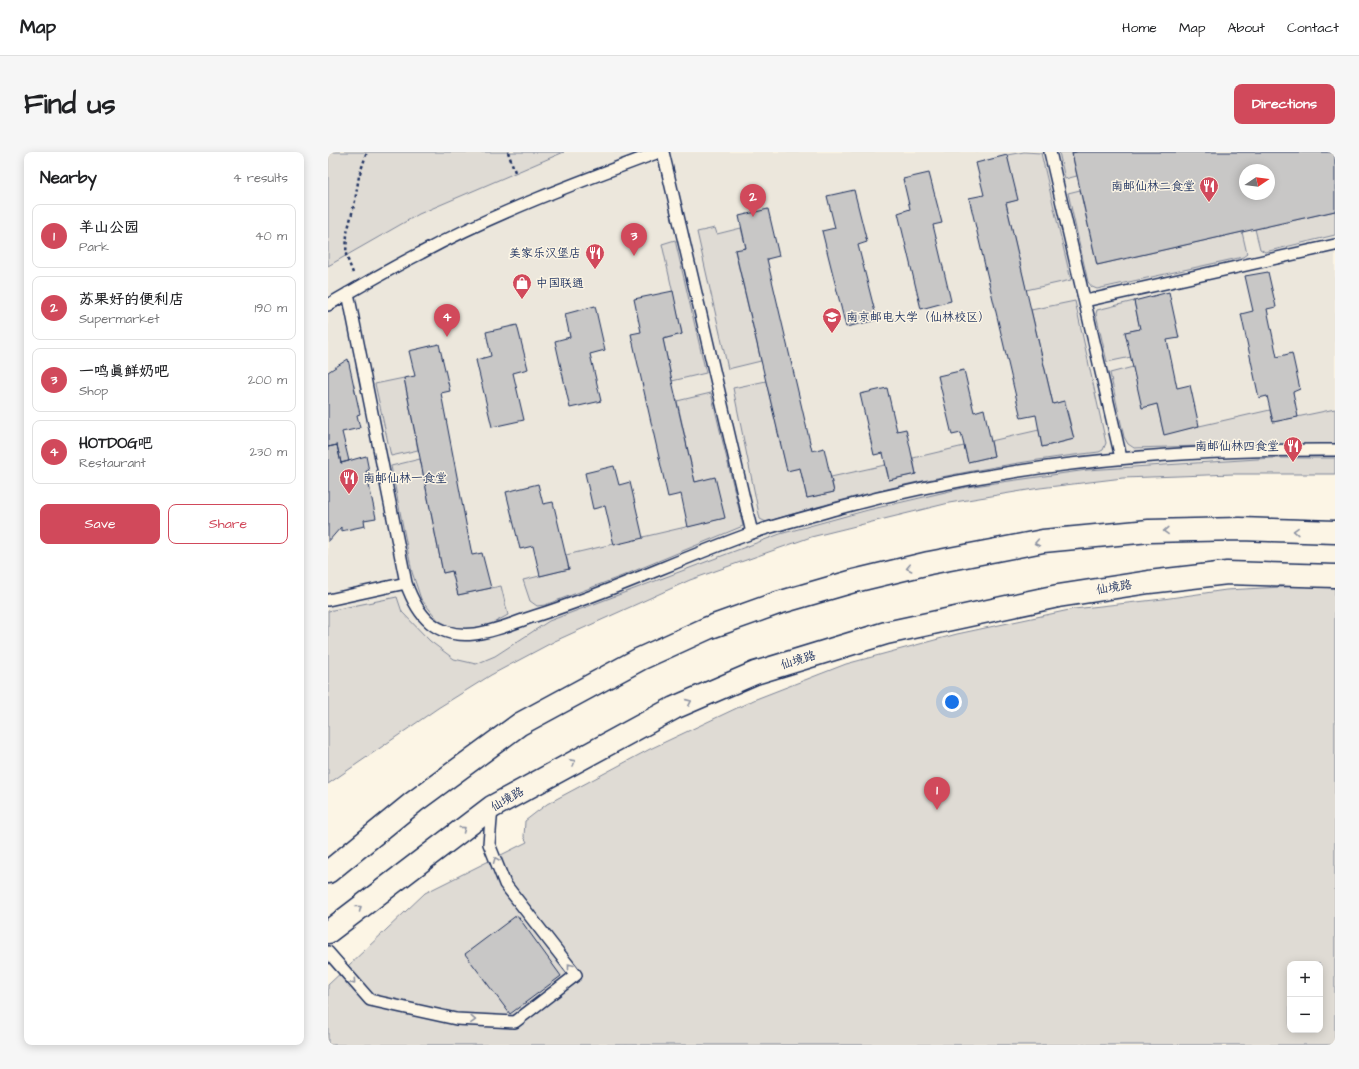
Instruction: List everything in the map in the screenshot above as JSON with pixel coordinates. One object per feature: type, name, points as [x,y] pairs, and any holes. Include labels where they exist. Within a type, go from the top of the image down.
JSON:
[{"type":"main road","points":[[328,872],[414,802],[520,724],[640,659],[708,628],[778,603],[854,581],[922,565],[1043,542],[1149,531],[1240,529],[1335,532]]},
{"type":"main road","name":"仙境路","points":[[328,932],[492,807],[674,708],[755,673],[886,633],[1058,596],[1149,582],[1227,573],[1335,576]]},
{"type":"lane","points":[[328,305],[422,252],[495,218],[573,184],[659,152]]},
{"type":"lane","points":[[664,152],[752,533]]},
{"type":"lane","points":[[1050,152],[1121,458]]},
{"type":"lane","points":[[1084,301],[1335,246]]},
{"type":"lane","points":[[348,293],[406,583],[417,608],[426,618],[440,631],[457,635],[475,634],[554,610],[752,533],[860,502],[959,481],[1046,466],[1121,458],[1214,452],[1335,450]]},
{"type":"lane","points":[[328,600],[406,583]]},
{"type":"lane","points":[[328,952],[370,1000],[456,1019],[515,1022],[576,975],[505,884],[489,844],[492,807]]},
{"type":"path","points":[[359,287],[346,255],[347,233],[367,152]]},
{"type":"path","points":[[508,152],[515,172]]},
{"type":"shaded area","name":"南京邮电大学（仙林校区）","points":[[328,152],[1335,152],[1335,474],[1234,474],[1123,478],[1040,488],[949,503],[811,537],[690,580],[555,641],[491,675],[438,708],[328,784]]},
{"type":"shaded area","points":[[328,152],[564,152],[419,214],[328,266]]},
{"type":"shaded area","points":[[1024,152],[1041,153],[1071,280],[1026,290],[1006,203],[1017,200],[1007,155]]},
{"type":"shaded area","points":[[1059,152],[1077,152],[1072,154],[1077,176],[1065,179]]},
{"type":"shaded area","points":[[1080,190],[1097,265],[1242,232],[1247,254],[1243,257],[1097,289],[1092,287],[1088,282],[1068,193]]},
{"type":"shaded area","points":[[1335,211],[1335,235],[1265,252],[1260,249],[1255,229]]},
{"type":"shaded area","points":[[715,228],[717,234],[741,228],[746,248],[735,251],[761,361],[728,369],[697,232]]},
{"type":"shaded area","points":[[675,240],[706,373],[672,381],[663,339],[682,334],[662,244]]},
{"type":"shaded area","points":[[1075,301],[1106,443],[1103,450],[1099,452],[1057,457],[931,479],[890,488],[766,522],[760,519],[733,388],[766,381],[787,470],[800,468],[807,498],[834,492],[831,477],[885,465],[889,480],[916,474],[913,458],[964,446],[968,462],[994,456],[991,441],[1039,430],[1042,447],[1074,439],[1065,401],[1053,404],[1031,310]]},
{"type":"shaded area","points":[[1134,301],[1140,329],[1126,332],[1131,357],[1107,362],[1096,314],[1097,310]]},
{"type":"shaded area","points":[[1133,367],[1143,407],[1157,404],[1164,434],[1270,410],[1273,422],[1335,409],[1335,446],[1200,446],[1134,448],[1128,444],[1124,437],[1110,373]]},
{"type":"shaded area","points":[[404,378],[418,450],[391,456],[375,384]]},
{"type":"shaded area","points":[[711,393],[743,526],[622,576],[545,605],[537,606],[530,601],[523,580],[569,569],[566,555],[724,518],[715,478],[695,482],[677,401]]},
{"type":"shaded area","points":[[1273,458],[1335,458],[1335,474],[1234,474],[1123,478],[1040,488],[949,503],[811,537],[690,580],[555,641],[491,675],[438,708],[328,784],[328,611],[397,597],[402,612],[430,641],[454,659],[476,664],[495,656],[549,621],[780,534],[868,510],[967,487],[1087,470]]},
{"type":"shaded area","points":[[420,459],[443,573],[452,571],[458,595],[501,586],[508,615],[484,628],[466,630],[449,626],[438,620],[421,599],[412,572],[391,466]]},
{"type":"shaded area","points":[[1301,586],[1335,588],[1335,1045],[328,1045],[328,985],[425,893],[527,842],[524,837],[525,821],[547,804],[650,749],[756,699],[846,664],[957,634],[1074,609],[1226,590]]},
{"type":"building","name":"南邮仙林二食堂","points":[[1335,152],[1335,211],[1097,265],[1072,153]]},
{"type":"building","points":[[1007,155],[1018,200],[1006,203],[1053,404],[1064,401],[1074,439],[1042,447],[1036,415],[1021,418],[969,198],[984,195],[976,163]]},
{"type":"building","points":[[929,173],[942,223],[933,225],[951,301],[921,309],[898,213],[910,209],[903,179]]},
{"type":"building","points":[[854,190],[867,242],[858,245],[877,320],[846,327],[822,231],[835,228],[827,196]]},
{"type":"building","points":[[768,209],[779,256],[767,259],[812,451],[824,448],[834,492],[807,498],[800,468],[787,471],[735,250],[746,248],[739,216]]},
{"type":"building","points":[[1268,272],[1276,307],[1267,309],[1277,357],[1292,353],[1300,389],[1293,392],[1298,417],[1273,422],[1267,396],[1259,398],[1241,314],[1253,311],[1245,276]]},
{"type":"building","points":[[673,291],[682,334],[663,339],[695,482],[715,477],[725,518],[688,527],[681,494],[668,497],[631,334],[641,332],[634,299]]},
{"type":"building","points":[[1169,292],[1179,338],[1167,340],[1177,388],[1190,385],[1199,426],[1164,435],[1157,404],[1142,408],[1125,332],[1140,329],[1134,301]]},
{"type":"building","points":[[595,306],[605,350],[590,354],[601,401],[570,408],[555,341],[570,337],[565,314]]},
{"type":"building","points":[[517,325],[528,369],[513,373],[524,420],[492,427],[476,360],[491,356],[486,332]]},
{"type":"building","points":[[439,344],[450,391],[441,393],[472,555],[482,553],[491,588],[458,595],[452,571],[443,573],[404,378],[415,376],[409,351]]},
{"type":"building","name":"南邮仙林一食堂","points":[[348,359],[360,414],[357,415],[360,428],[342,432],[349,461],[341,463],[337,445],[328,447],[328,372]]},
{"type":"building","points":[[964,370],[974,412],[984,409],[994,456],[968,462],[961,433],[952,435],[938,376]]},
{"type":"building","points":[[887,388],[897,431],[906,429],[916,474],[889,480],[883,453],[874,455],[860,394]]},
{"type":"building","name":"南邮仙林一食堂","points":[[337,445],[341,463],[366,456],[369,471],[366,471],[376,518],[364,520],[365,526],[341,531],[341,527],[328,542],[328,447]]},
{"type":"building","points":[[614,466],[619,485],[630,482],[643,538],[614,545],[605,506],[593,509],[585,473]]},
{"type":"building","points":[[538,484],[543,504],[553,502],[569,569],[540,576],[533,546],[520,549],[506,492]]},
{"type":"building","points":[[517,915],[561,976],[510,1014],[465,954]]},
{"type":"place","name":"南邮仙林二食堂","points":[[1209,203]]},
{"type":"place","name":"苏果好的便利店","points":[[753,217]]},
{"type":"place","name":"一鸣真鲜奶吧","points":[[634,256]]},
{"type":"place","name":"美家乐汉堡店","points":[[595,270]]},
{"type":"place","name":"中国联通","points":[[522,300]]},
{"type":"place","name":"南京邮电大学（仙林校区）","points":[[832,334]]},
{"type":"place","name":"HOTDOG吧","points":[[447,337]]},
{"type":"place","name":"南邮仙林四食堂","points":[[1293,463]]},
{"type":"place","name":"南邮仙林一食堂","points":[[349,495]]},
{"type":"place","name":"羊山公园","points":[[937,810]]}]
